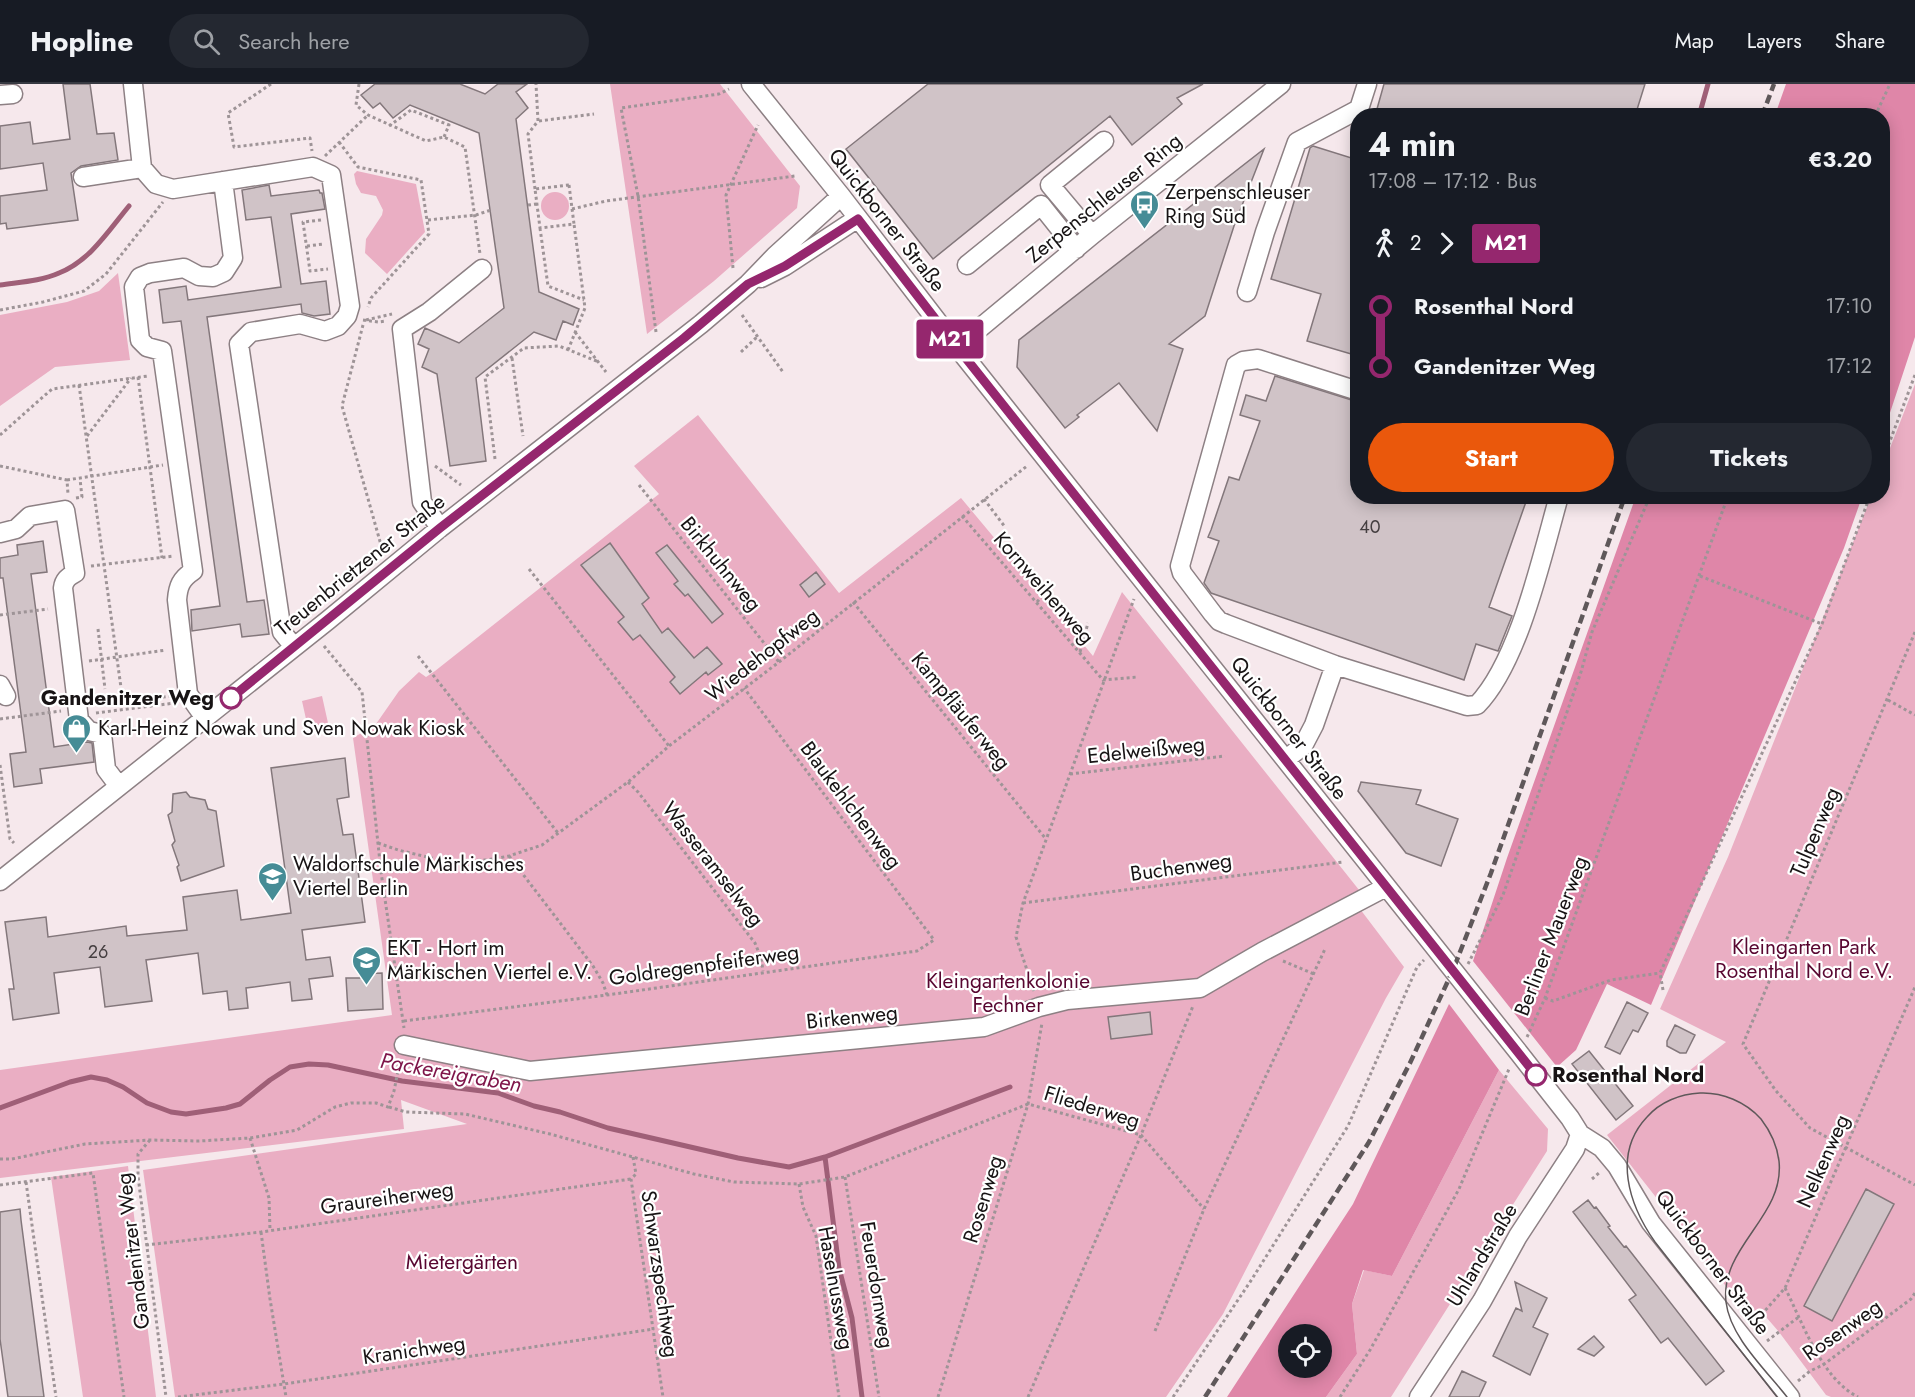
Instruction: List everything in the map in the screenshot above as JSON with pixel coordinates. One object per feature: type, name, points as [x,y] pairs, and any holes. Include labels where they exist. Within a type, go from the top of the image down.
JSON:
[{"type":"street","points":[[133,84],[142,168],[156,184],[173,189],[313,167],[331,175],[350,306],[346,316],[338,326],[325,331],[300,324],[251,332],[239,344],[282,632],[294,647]]},
{"type":"street","name":"Quickborner Straße","points":[[751,84],[957,347],[1519,1053],[1580,1134],[1602,1149],[1617,1167],[1651,1223],[1787,1394]]},
{"type":"street","name":"Zerpenschleuser Ring","points":[[957,347],[1092,235],[1281,84]]},
{"type":"street","points":[[1359,108],[1367,84]]},
{"type":"street","points":[[1247,292],[1265,232],[1297,142],[1350,114]]},
{"type":"street","points":[[1092,235],[1050,185],[1104,141]]},
{"type":"street","points":[[83,177],[142,168]]},
{"type":"street","points":[[205,717],[190,697],[182,648],[177,600],[178,586],[184,577],[193,571],[162,351],[147,346],[140,340],[134,287],[140,277],[150,273],[184,268],[199,276],[213,277],[224,272],[233,258],[223,181]]},
{"type":"street","name":"Treuenbrietzener Straße","points":[[0,881],[440,528],[651,364],[748,284],[841,196]]},
{"type":"street","points":[[967,265],[1041,205],[1076,249]]},
{"type":"street","name":"Treuenbrietzener Straße","points":[[748,284],[785,266],[858,219]]},
{"type":"street","points":[[440,528],[422,502],[402,329],[429,312],[482,269]]},
{"type":"street","points":[[1350,388],[1258,359],[1243,361],[1236,365],[1180,566],[1182,573],[1219,621],[1335,665],[1467,706],[1477,705],[1486,696],[1508,656],[1526,610],[1557,504]]},
{"type":"street","points":[[0,533],[16,530],[30,516],[65,510],[75,573],[64,582],[63,588],[78,712],[80,720],[88,731],[102,734],[106,769],[118,785]]},
{"type":"street","points":[[1286,759],[1303,746],[1314,725],[1335,665]]},
{"type":"street","name":"Birkenweg","points":[[404,1045],[530,1071],[984,1027],[1039,1007],[1067,1000],[1200,988],[1262,952],[1386,887]]},
{"type":"street","name":"Uhlandstraße","points":[[1419,1397],[1490,1289],[1518,1236],[1575,1149],[1580,1134]]},
{"type":"path","points":[[271,84],[228,113],[234,147],[310,138],[313,167]]},
{"type":"path","points":[[359,84],[356,105],[368,115],[426,141],[444,137],[465,147],[482,269]]},
{"type":"path","points":[[536,84],[538,121],[528,134],[548,286],[584,300]]},
{"type":"path","points":[[1879,108],[1890,84]]},
{"type":"path","points":[[656,332],[638,196],[621,108],[719,94],[729,89]]},
{"type":"path","points":[[390,126],[411,110],[449,125],[444,137]]},
{"type":"path","points":[[538,121],[594,114]]},
{"type":"path","points":[[313,167],[368,115]]},
{"type":"path","points":[[733,268],[726,195],[758,125]]},
{"type":"path","points":[[339,142],[358,167],[421,180],[429,234],[371,298],[342,406],[384,549]]},
{"type":"path","points":[[572,209],[638,196],[795,176]]},
{"type":"path","points":[[535,189],[569,185],[585,308],[568,350]]},
{"type":"path","points":[[0,310],[84,291],[106,274],[173,189]]},
{"type":"path","points":[[528,205],[537,204]]},
{"type":"path","points":[[427,220],[491,210]]},
{"type":"path","points":[[337,217],[303,222],[309,271],[344,266]]},
{"type":"path","points":[[540,228],[574,224]]},
{"type":"path","points":[[742,315],[783,372]]},
{"type":"path","points":[[364,320],[384,316]]},
{"type":"path","points":[[364,320],[378,322]]},
{"type":"path","points":[[575,332],[606,372]]},
{"type":"path","points":[[741,352],[757,337]]},
{"type":"path","points":[[495,459],[485,377],[524,348],[559,346],[599,362]]},
{"type":"path","points":[[512,357],[524,436]]},
{"type":"path","points":[[0,435],[52,389],[165,373]]},
{"type":"path","points":[[1890,441],[1915,375]]},
{"type":"path","points":[[138,377],[162,558]]},
{"type":"path","points":[[86,437],[131,378]]},
{"type":"path","points":[[79,385],[123,702],[190,697]]},
{"type":"path","points":[[416,453],[461,485]]},
{"type":"path","points":[[0,466],[67,480],[178,463]]},
{"type":"path","name":"Wiedehopfweg","points":[[378,843],[444,861],[487,860],[509,856],[542,845],[628,782],[669,746],[1027,466]]},
{"type":"path","points":[[80,478],[82,497]]},
{"type":"path","points":[[67,480],[68,488]]},
{"type":"path","name":"Birkhuhnweg","points":[[639,485],[779,662]]},
{"type":"path","points":[[984,499],[1005,527]]},
{"type":"path","points":[[1453,970],[1470,963],[1503,895],[1577,683],[1592,632],[1647,504]]},
{"type":"path","name":"Berliner Mauerweg","points":[[1340,1397],[1370,1350],[1459,1189],[1505,1076],[1519,1053],[1545,998],[1725,504]]},
{"type":"path","points":[[1663,990],[1660,973],[1822,624],[1867,504]]},
{"type":"path","name":"Kornweihenweg","points":[[962,516],[1103,680]]},
{"type":"path","points":[[94,566],[190,554]]},
{"type":"path","points":[[529,569],[669,746]]},
{"type":"path","points":[[1700,576],[1822,624]]},
{"type":"path","points":[[1036,602],[1053,583]]},
{"type":"path","name":"Rosenweg","points":[[938,1397],[1028,1104],[1043,1018],[1016,937],[1023,903],[1134,599]]},
{"type":"path","name":"Kampfläuferweg","points":[[853,602],[1046,839]]},
{"type":"path","points":[[0,615],[65,607]]},
{"type":"path","points":[[1080,652],[1088,623]]},
{"type":"path","points":[[98,629],[105,689]]},
{"type":"path","name":"Tulpenweg","points":[[1846,1148],[1810,1128],[1776,1091],[1743,1044],[1915,632]]},
{"type":"path","points":[[324,645],[362,692],[378,843],[404,1021],[404,1045]]},
{"type":"path","points":[[72,663],[182,648]]},
{"type":"path","points":[[418,656],[558,833]]},
{"type":"path","points":[[1103,680],[1137,677]]},
{"type":"path","name":"Blaukehlchenweg","points":[[744,688],[934,940]]},
{"type":"path","points":[[0,719],[78,712],[190,697]]},
{"type":"path","points":[[1887,699],[1915,715]]},
{"type":"path","name":"Edelweißweg","points":[[1070,774],[1225,756]]},
{"type":"path","points":[[0,765],[2,795],[10,839],[14,843]]},
{"type":"path","name":"Wasseramselweg","points":[[628,782],[755,943],[763,971]]},
{"type":"path","points":[[509,856],[593,966],[607,995]]},
{"type":"path","name":"Buchenweg","points":[[1023,903],[1342,862]]},
{"type":"path","name":"Goldregenpfeiferweg","points":[[404,1021],[917,951],[934,940]]},
{"type":"path","points":[[1155,1331],[1204,1209],[1325,949]]},
{"type":"path","points":[[1173,1397],[1252,1279],[1348,1126],[1417,967],[1436,950]]},
{"type":"path","points":[[1262,952],[1314,974]]},
{"type":"path","points":[[1545,998],[1553,1001],[1611,980],[1660,973]]},
{"type":"path","name":"Nelkenweg","points":[[1738,1332],[1763,1313],[1785,1288],[1915,987]]},
{"type":"path","points":[[1028,1397],[1141,1135],[1200,988]]},
{"type":"path","points":[[0,1159],[12,1159],[85,1144],[250,1138],[297,1130],[335,1107],[351,1103],[376,1103],[388,1107],[399,1069]]},
{"type":"path","name":"Fliederweg","points":[[388,1107],[406,1112],[465,1114],[694,1174],[734,1182],[799,1184],[845,1177],[1028,1104],[1141,1135],[1204,1209]]},
{"type":"path","points":[[250,1138],[269,1198],[270,1230]]},
{"type":"path","name":"Gandenitzer Weg","points":[[150,1140],[138,1154],[138,1176],[166,1397]]},
{"type":"path","points":[[1846,1148],[1915,1185]]},
{"type":"path","name":"Schwarzspechtweg","points":[[633,1157],[636,1174],[631,1179],[663,1397]]},
{"type":"path","points":[[0,1185],[93,1173],[124,1397]]},
{"type":"path","name":"Feuerdornweg","points":[[845,1177],[879,1397]]},
{"type":"path","name":"Graureiherweg","points":[[146,1245],[261,1232],[631,1179]]},
{"type":"path","points":[[26,1182],[56,1397]]},
{"type":"path","name":"Haselnussweg","points":[[799,1184],[803,1207],[816,1236],[838,1397]]},
{"type":"path","points":[[261,1232],[286,1397]]},
{"type":"path","points":[[1785,1288],[1823,1365],[1848,1392],[1858,1397]]},
{"type":"path","name":"Rosenweg","points":[[1787,1394],[1810,1371],[1823,1365],[1911,1299],[1915,1293]]},
{"type":"path","points":[[1766,1342],[1800,1316]]},
{"type":"path","name":"Kranichweg","points":[[178,1397],[284,1384],[654,1329]]},
{"type":"green space","points":[[610,84],[720,84],[800,186],[797,208],[714,281],[647,334]]},
{"type":"green space","points":[[357,171],[416,184],[425,232],[387,274],[365,253],[366,239],[383,210],[376,196],[361,193],[354,174]]},
{"type":"green space","points":[[555,192],[565,196],[569,206],[565,216],[555,220],[545,216],[541,206],[545,196]]},
{"type":"green space","points":[[118,273],[130,360],[55,367],[0,406],[0,315],[67,302],[99,291]]},
{"type":"green space","name":"Kleingarten Park Rosenthal Nord e.V.","points":[[1915,384],[1915,1397],[1831,1397],[1826,1395],[1760,1310],[1747,1313],[1607,1135],[1726,1042],[1660,1009],[1728,857],[1868,504],[1890,504],[1890,448]]},
{"type":"green space","name":"Kleingartenkolonie Fechner","points":[[698,415],[839,593],[961,498],[1093,656],[1122,592],[1367,900],[1360,909],[1404,967],[1223,1314],[1166,1397],[175,1397],[143,1170],[467,1124],[401,1100],[404,1129],[0,1178],[0,1070],[392,1015],[353,738],[376,724],[399,691],[419,672],[426,677],[435,671],[659,494],[634,466]]},
{"type":"green space","points":[[322,696],[328,723],[308,728],[302,701]]},
{"type":"green space","points":[[1499,1070],[1548,1129],[1547,1151],[1391,1397],[1326,1397],[1357,1354],[1352,1304],[1364,1270],[1392,1276]]},
{"type":"green space","points":[[128,1166],[156,1397],[83,1397],[51,1177]]},
{"type":"shaded area","points":[[1786,84],[1915,84],[1915,337],[1890,413],[1890,108],[1777,108]]},
{"type":"shaded area","points":[[1633,504],[1860,504],[1844,548],[1651,1005],[1607,984],[1576,1050],[1557,1067],[1473,961],[1507,858]]},
{"type":"shaded area","points":[[1449,1004],[1499,1070],[1392,1276],[1363,1270],[1352,1304],[1357,1354],[1326,1397],[1227,1397],[1353,1204]]},
{"type":"building","points":[[63,84],[90,84],[97,134],[114,133],[118,160],[81,166],[71,173],[78,220],[7,229],[6,223],[0,224],[0,196],[47,190],[43,163],[0,169],[0,126],[30,122],[33,144],[70,139]]},
{"type":"building","points":[[375,84],[460,84],[485,94],[498,84],[527,84],[516,92],[528,108],[516,119],[539,292],[579,309],[573,325],[563,321],[556,340],[534,332],[476,378],[486,461],[450,466],[437,374],[422,367],[429,349],[418,344],[425,328],[459,343],[504,308],[479,133],[410,105],[393,118],[380,103],[373,108],[361,95]]},
{"type":"building","points":[[928,84],[1203,84],[1177,98],[1182,104],[1132,145],[1110,116],[933,259],[846,149]]},
{"type":"building","points":[[1384,84],[1645,84],[1638,108],[1377,108]]},
{"type":"building","points":[[1313,146],[1350,158],[1350,354],[1307,341],[1321,294],[1271,279],[1310,148]]},
{"type":"building","points":[[1264,149],[1234,226],[1205,316],[1169,344],[1183,349],[1157,431],[1119,383],[1077,415],[1079,417],[1065,428],[1017,367],[1019,340]]},
{"type":"building","points":[[269,185],[271,196],[319,190],[322,193],[325,209],[291,214],[301,284],[326,281],[330,314],[314,316],[302,313],[301,304],[207,317],[247,602],[264,600],[269,634],[242,637],[240,624],[192,631],[191,610],[220,606],[181,321],[163,323],[159,290],[186,286],[188,300],[281,287],[271,217],[246,220],[242,190]]},
{"type":"building","points":[[1275,376],[1350,399],[1350,504],[1525,504],[1489,607],[1512,616],[1498,651],[1476,644],[1464,680],[1211,593],[1204,583],[1219,541],[1208,537],[1229,477],[1239,480],[1260,421],[1240,415],[1246,395],[1266,401]]},
{"type":"building","points":[[43,541],[47,572],[31,574],[54,747],[92,743],[94,762],[40,769],[42,783],[14,787],[10,754],[26,752],[3,578],[0,578],[0,558],[18,555],[17,545]]},
{"type":"building","points":[[610,543],[649,598],[642,604],[662,633],[668,628],[694,658],[707,647],[722,664],[708,675],[706,672],[680,694],[670,682],[675,677],[640,635],[633,640],[618,622],[624,617],[581,565]]},
{"type":"building","points":[[667,545],[723,614],[712,623],[688,594],[685,596],[674,584],[678,581],[656,553]]},
{"type":"building","points":[[816,572],[825,584],[809,597],[800,585]]},
{"type":"building","points":[[345,758],[349,797],[337,799],[343,835],[353,834],[365,922],[302,930],[306,960],[330,957],[333,976],[309,979],[312,999],[292,1001],[290,982],[246,988],[248,1008],[229,1010],[227,991],[203,994],[198,953],[146,960],[152,1001],[105,1007],[100,967],[54,973],[59,1013],[13,1020],[9,989],[14,989],[5,922],[46,917],[48,937],[126,926],[127,936],[187,930],[183,897],[237,890],[241,920],[291,913],[271,768]]},
{"type":"building","points":[[1361,782],[1421,790],[1416,804],[1458,819],[1441,866],[1406,853],[1358,791]]},
{"type":"building","points":[[186,792],[190,797],[205,800],[208,809],[216,811],[224,866],[181,881],[177,867],[179,865],[172,845],[175,841],[168,815],[172,812],[173,794]]},
{"type":"building","points":[[382,973],[383,1009],[348,1011],[346,978],[360,978],[360,974]]},
{"type":"building","points":[[1627,1002],[1648,1013],[1638,1032],[1633,1030],[1620,1054],[1605,1047]]},
{"type":"building","points":[[1150,1012],[1152,1034],[1111,1039],[1108,1017]]},
{"type":"building","points":[[1675,1025],[1695,1035],[1686,1053],[1680,1053],[1667,1046]]},
{"type":"building","points":[[1589,1051],[1633,1106],[1616,1120],[1572,1064]]},
{"type":"building","points":[[1866,1189],[1894,1204],[1832,1321],[1804,1306]]},
{"type":"building","points":[[1588,1200],[1594,1208],[1596,1207],[1610,1226],[1608,1227],[1624,1247],[1626,1246],[1724,1371],[1706,1385],[1668,1338],[1661,1343],[1629,1300],[1636,1295],[1573,1212]]},
{"type":"building","points":[[20,1209],[44,1397],[8,1397],[0,1339],[0,1212]]},
{"type":"building","points":[[1515,1282],[1547,1298],[1533,1327],[1548,1334],[1530,1375],[1493,1356],[1516,1308],[1522,1311]]},
{"type":"building","points":[[1594,1336],[1604,1347],[1594,1356],[1578,1349]]},
{"type":"building","points":[[1462,1371],[1486,1382],[1479,1397],[1449,1397]]},
{"type":"waterway","points":[[1701,108],[1708,84]]},
{"type":"waterway","points":[[0,285],[45,278],[70,268],[98,244],[129,206]]},
{"type":"waterway","name":"Packereigraben","points":[[0,1108],[70,1082],[91,1077],[107,1080],[123,1087],[147,1103],[171,1112],[186,1114],[240,1104],[290,1067],[309,1064],[328,1065],[402,1081],[498,1093],[608,1128],[738,1158],[789,1167],[825,1157],[1010,1087]]},
{"type":"waterway","points":[[825,1157],[839,1268],[852,1318],[862,1397]]},
{"type":"tram line","points":[[1777,1397],[1655,1242],[1632,1196],[1627,1163],[1636,1131],[1652,1112],[1678,1097],[1708,1093],[1733,1099],[1761,1119],[1775,1144],[1779,1161],[1778,1181],[1772,1199],[1733,1264],[1727,1282],[1726,1302],[1734,1328],[1787,1397]]},
{"type":"railway","points":[[1765,108],[1774,84]]},
{"type":"railway","points":[[1205,1397],[1369,1142],[1410,1063],[1453,970],[1491,873],[1622,504]]},
{"type":"bus line","name":"M21","points":[[231,698],[440,528],[684,338],[748,284],[785,266],[858,219],[957,347],[1536,1075]]},
{"type":"place","name":"Zerpenschleuser Ring Süd","points":[[1144,230]]},
{"type":"place","name":"Gandenitzer Weg","points":[[231,698]]},
{"type":"place","name":"Karl-Heinz Nowak und Sven Nowak Kiosk","points":[[77,754]]},
{"type":"place","name":"Waldorfschule Märkisches Viertel Berlin","points":[[272,902]]},
{"type":"place","name":"EKT - Hort im Märkischen Viertel e.V.","points":[[366,986]]},
{"type":"place","name":"Rosenthal Nord","points":[[1536,1075]]},
{"type":"park label","name":"Mietergärten","points":[[462,1262]]}]
